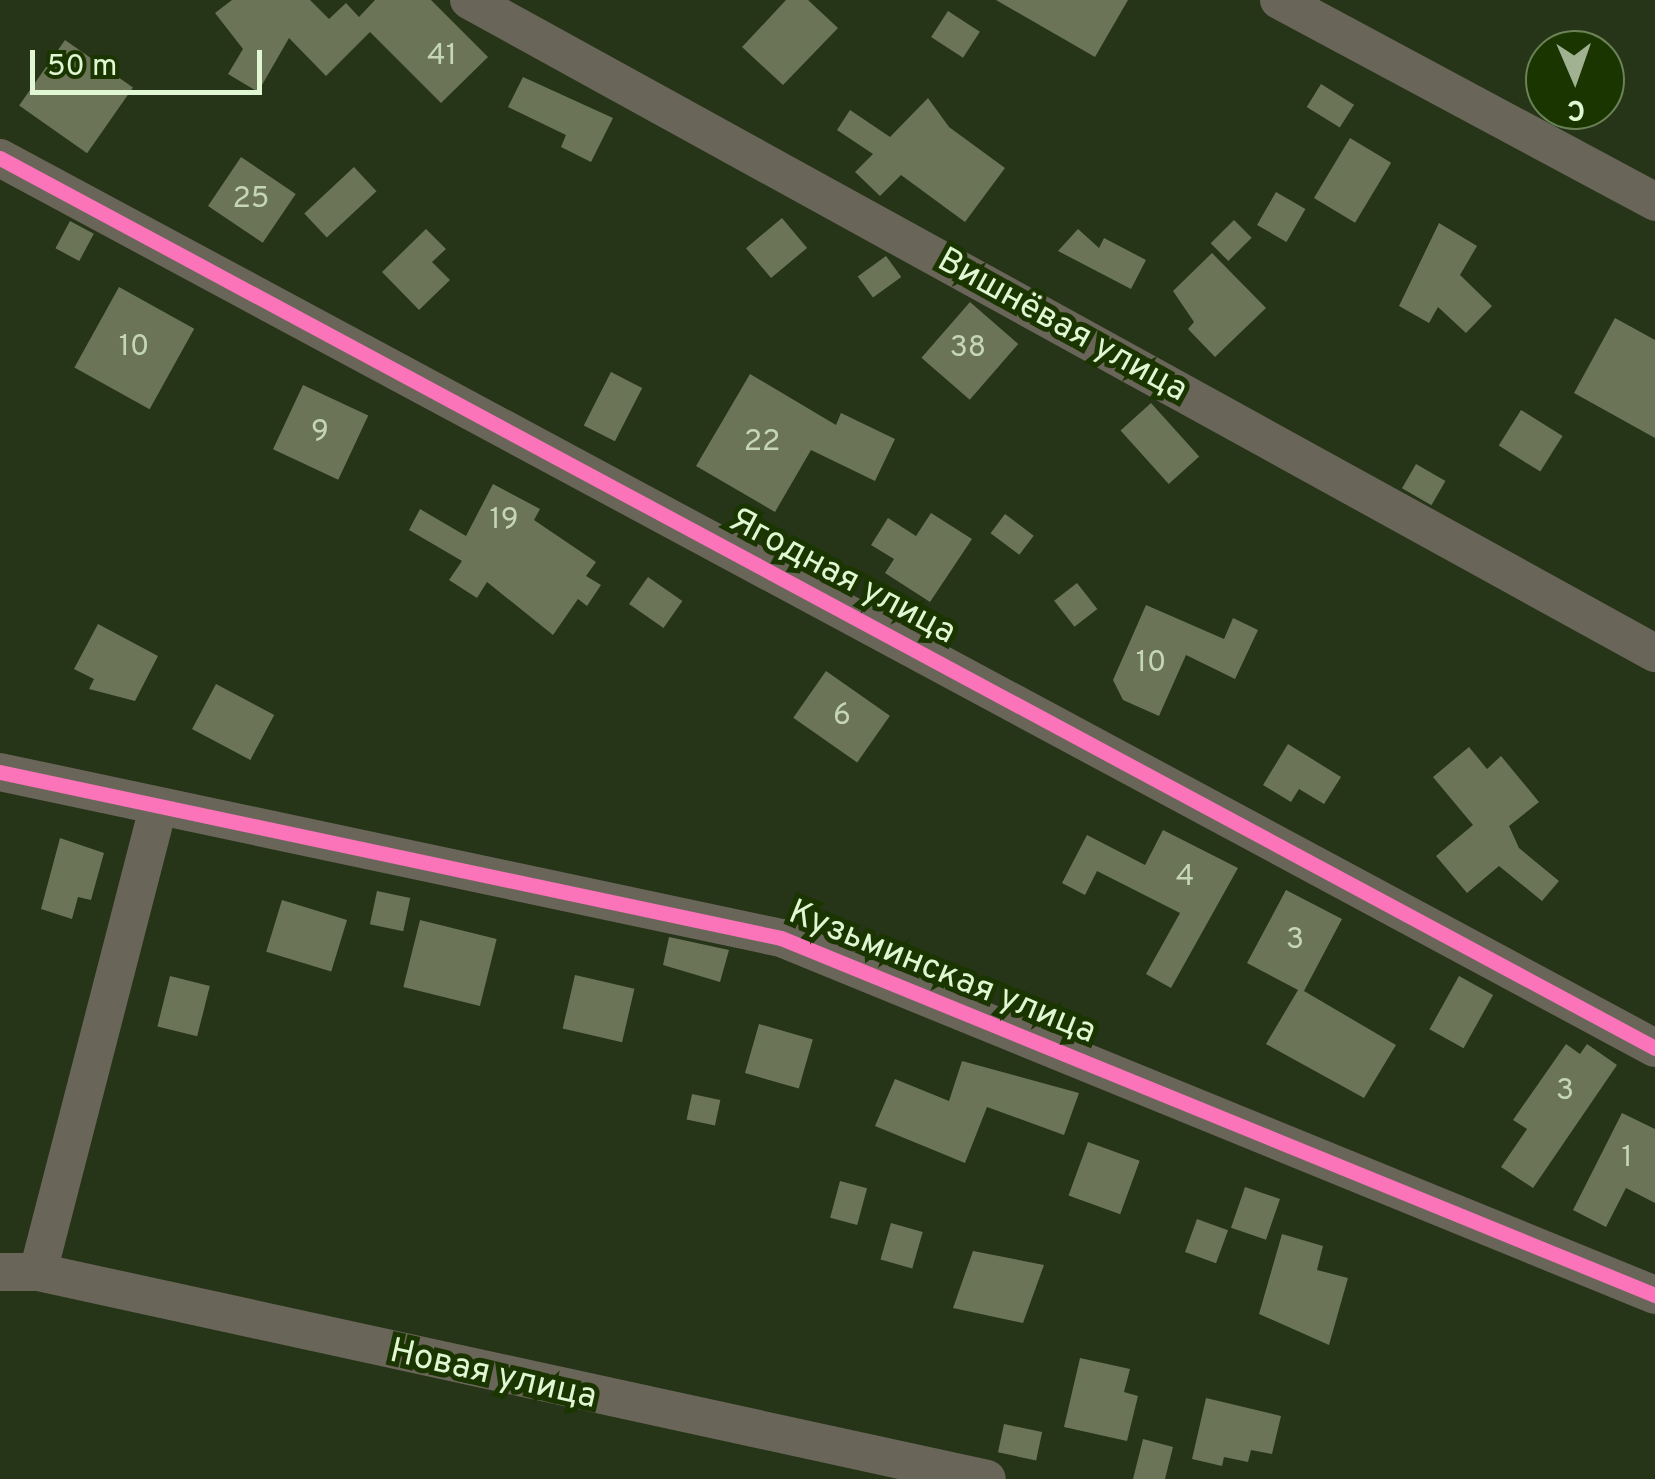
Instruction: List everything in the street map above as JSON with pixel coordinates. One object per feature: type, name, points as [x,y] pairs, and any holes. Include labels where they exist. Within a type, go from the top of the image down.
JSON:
[{"type":"street","name":"Вишнёвая улица","points":[[469,0],[1655,653]]},
{"type":"street","points":[[1279,0],[1655,202]]},
{"type":"street","name":"Ягодная улица","points":[[0,158],[1655,1048]]},
{"type":"street","points":[[0,748],[82,790]]},
{"type":"street","name":"Кузьминская улица","points":[[0,772],[781,938],[1655,1295]]},
{"type":"street","points":[[38,1272],[158,807]]},
{"type":"street","name":"Новая улица","points":[[0,1272],[38,1272],[988,1479]]},
{"type":"building","points":[[232,0],[310,0],[329,19],[346,3],[359,17],[375,0],[431,0],[488,57],[441,103],[370,32],[326,76],[289,38],[258,92],[228,74],[243,49],[215,13]]},
{"type":"building","points":[[786,0],[808,0],[838,28],[783,85],[742,47]]},
{"type":"building","points":[[996,0],[1128,0],[1095,57]]},
{"type":"building","points":[[948,11],[980,32],[963,58],[931,37]]},
{"type":"building","points":[[65,40],[133,88],[87,153],[19,106]]},
{"type":"building","points":[[523,77],[613,118],[591,162],[561,147],[566,135],[508,107]]},
{"type":"building","points":[[1321,84],[1354,105],[1340,128],[1307,107]]},
{"type":"building","points":[[928,98],[949,127],[1005,168],[965,222],[901,175],[880,196],[855,172],[873,154],[837,130],[850,110],[890,137]]},
{"type":"building","points":[[1350,138],[1391,163],[1355,223],[1314,198]]},
{"type":"building","points":[[241,157],[296,194],[263,243],[208,206]]},
{"type":"building","points":[[354,167],[377,191],[327,238],[304,213]]},
{"type":"building","points":[[1276,192],[1305,209],[1286,242],[1257,225]]},
{"type":"building","points":[[782,218],[807,248],[771,278],[746,248]]},
{"type":"building","points":[[1234,220],[1252,238],[1228,261],[1211,243]]},
{"type":"building","points":[[70,221],[94,234],[79,261],[55,248]]},
{"type":"building","points":[[1439,223],[1477,246],[1460,275],[1492,306],[1466,333],[1438,307],[1429,323],[1399,306]]},
{"type":"building","points":[[426,229],[446,249],[432,262],[450,280],[419,310],[382,272]]},
{"type":"building","points":[[1078,229],[1099,248],[1104,238],[1146,260],[1131,289],[1058,251]]},
{"type":"building","points":[[1212,253],[1266,308],[1215,357],[1188,329],[1194,322],[1173,291]]},
{"type":"building","points":[[886,256],[901,277],[873,298],[858,277]]},
{"type":"building","points":[[119,287],[194,329],[150,409],[74,367]]},
{"type":"building","points":[[970,302],[1018,344],[970,400],[921,358]]},
{"type":"building","points":[[1615,318],[1655,340],[1655,438],[1574,393]]},
{"type":"building","points":[[611,372],[642,388],[615,441],[584,425]]},
{"type":"building","points":[[750,374],[836,425],[841,413],[895,439],[875,481],[811,450],[775,512],[696,466]]},
{"type":"building","points":[[303,385],[368,415],[338,480],[273,449]]},
{"type":"building","points":[[1151,403],[1199,457],[1169,484],[1121,430]]},
{"type":"building","points":[[1521,410],[1563,436],[1540,472],[1499,446]]},
{"type":"building","points":[[1416,464],[1445,481],[1431,505],[1402,488]]},
{"type":"building","points":[[493,484],[540,509],[534,520],[596,562],[586,576],[601,585],[587,606],[578,599],[553,635],[487,582],[477,598],[449,580],[462,561],[409,530],[420,509],[466,536]]},
{"type":"building","points":[[931,513],[972,539],[930,602],[885,573],[894,559],[871,545],[888,518],[916,536]]},
{"type":"building","points":[[1005,514],[1034,536],[1019,555],[991,533]]},
{"type":"building","points":[[648,577],[682,601],[663,628],[629,604]]},
{"type":"building","points":[[1077,583],[1097,609],[1074,627],[1054,601]]},
{"type":"building","points":[[1146,605],[1224,639],[1233,618],[1258,630],[1235,679],[1186,655],[1159,716],[1123,700],[1113,680]]},
{"type":"building","points":[[98,624],[158,656],[135,701],[89,689],[94,679],[74,669]]},
{"type":"building","points":[[826,671],[890,716],[857,762],[793,718]]},
{"type":"building","points":[[216,684],[274,715],[250,760],[192,729]]},
{"type":"building","points":[[1288,744],[1341,777],[1324,804],[1299,789],[1291,802],[1263,785]]},
{"type":"building","points":[[1469,747],[1487,769],[1501,756],[1539,802],[1509,826],[1519,848],[1559,881],[1542,901],[1499,866],[1467,893],[1436,856],[1473,825],[1433,777]]},
{"type":"building","points":[[1163,830],[1238,868],[1171,988],[1146,974],[1180,913],[1097,871],[1085,895],[1062,883],[1087,835],[1145,865]]},
{"type":"building","points":[[60,838],[104,853],[91,900],[78,897],[72,919],[41,909]]},
{"type":"building","points":[[1286,890],[1342,919],[1304,991],[1396,1045],[1364,1098],[1266,1044],[1298,990],[1247,963]]},
{"type":"building","points":[[377,891],[410,898],[403,931],[370,924]]},
{"type":"building","points":[[282,900],[347,920],[331,972],[266,952]]},
{"type":"building","points":[[420,920],[497,939],[480,1006],[403,987]]},
{"type":"building","points":[[669,937],[729,950],[720,982],[663,965]]},
{"type":"building","points":[[575,975],[634,989],[622,1042],[563,1029]]},
{"type":"building","points":[[170,976],[210,986],[197,1036],[157,1026]]},
{"type":"building","points":[[1459,976],[1493,995],[1464,1048],[1429,1029]]},
{"type":"building","points":[[759,1024],[813,1039],[799,1088],[745,1073]]},
{"type":"building","points":[[1566,1044],[1580,1054],[1587,1044],[1617,1065],[1533,1188],[1501,1167],[1527,1129],[1513,1120]]},
{"type":"building","points":[[962,1061],[1079,1093],[1064,1135],[987,1107],[965,1163],[875,1126],[895,1079],[949,1101]]},
{"type":"building","points":[[692,1094],[720,1100],[715,1125],[687,1119]]},
{"type":"building","points":[[1622,1113],[1655,1129],[1655,1203],[1626,1188],[1606,1227],[1573,1210]]},
{"type":"building","points":[[1088,1142],[1140,1161],[1120,1214],[1069,1196]]},
{"type":"building","points":[[840,1181],[867,1188],[857,1225],[830,1218]]},
{"type":"building","points":[[1245,1187],[1280,1199],[1266,1240],[1231,1228]]},
{"type":"building","points":[[1197,1219],[1228,1230],[1216,1263],[1185,1252]]},
{"type":"building","points":[[891,1223],[923,1232],[912,1269],[881,1260]]},
{"type":"building","points":[[1282,1234],[1323,1246],[1317,1270],[1348,1278],[1329,1345],[1259,1314]]},
{"type":"building","points":[[973,1251],[1044,1265],[1023,1323],[953,1308]]},
{"type":"building","points":[[1080,1358],[1130,1369],[1124,1392],[1138,1396],[1127,1441],[1064,1427]]},
{"type":"building","points":[[1206,1398],[1281,1416],[1272,1454],[1251,1450],[1248,1462],[1224,1457],[1222,1466],[1192,1459]]},
{"type":"building","points":[[1004,1424],[1042,1432],[1036,1460],[998,1452]]},
{"type":"building","points":[[1143,1439],[1173,1447],[1165,1479],[1133,1479]]},
{"type":"cycle path","points":[[0,158],[1655,1048]]},
{"type":"cycle path","points":[[0,772],[781,938],[1655,1295]]}]
